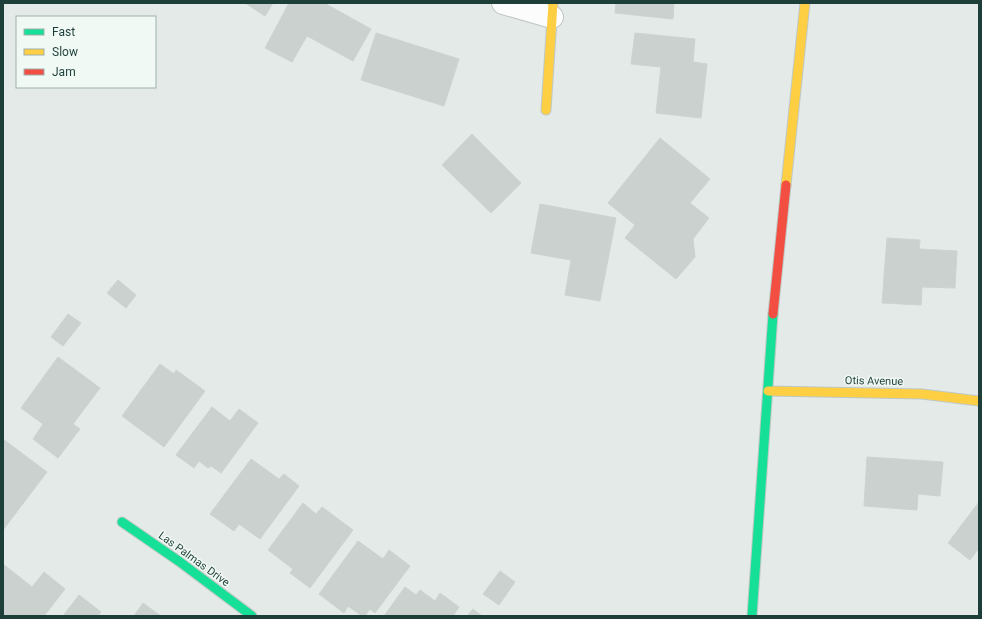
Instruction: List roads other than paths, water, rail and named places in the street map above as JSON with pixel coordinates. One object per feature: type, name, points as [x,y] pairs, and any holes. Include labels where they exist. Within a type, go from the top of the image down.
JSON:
[{"type":"main road","points":[[752,616],[774,307],[805,3]]},
{"type":"main road","points":[[546,110],[552,10]]},
{"type":"main road","name":"Otis Avenue","points":[[768,391],[922,394],[979,401]]},
{"type":"main road","name":"Las Palmas Drive","points":[[122,522],[180,562],[252,616]]},
{"type":"street","points":[[503,3],[552,10]]}]
